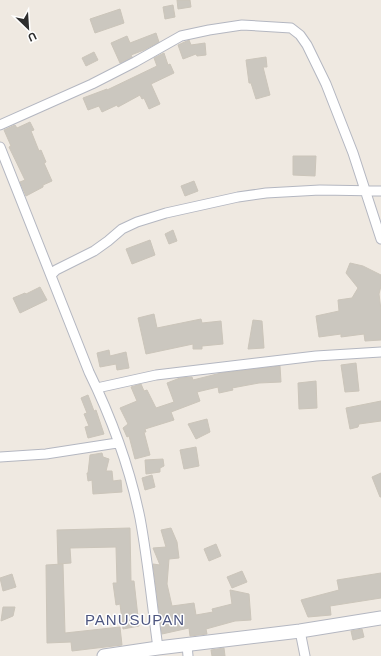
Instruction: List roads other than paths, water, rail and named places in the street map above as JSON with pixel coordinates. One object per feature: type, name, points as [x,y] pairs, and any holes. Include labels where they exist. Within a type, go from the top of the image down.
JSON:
[{"type":"street","points":[[0,125],[111,74],[181,36],[242,25],[291,28],[300,35],[326,84],[353,153],[381,239]]},
{"type":"street","points":[[0,147],[52,274],[118,443],[129,476],[140,519],[158,648]]},
{"type":"street","points":[[52,274],[56,270],[94,251],[108,242],[122,229],[137,222],[166,213],[238,197],[266,193],[320,190],[381,191]]},
{"type":"street","points":[[96,388],[164,374],[316,356],[381,352]]},
{"type":"street","points":[[0,457],[46,454],[118,443]]},
{"type":"street","points":[[104,656],[158,648],[188,650],[381,618]]},
{"type":"street","points":[[300,631],[305,656]]},
{"type":"district","name":"PANUSUPAN","points":[[135,619]]}]
